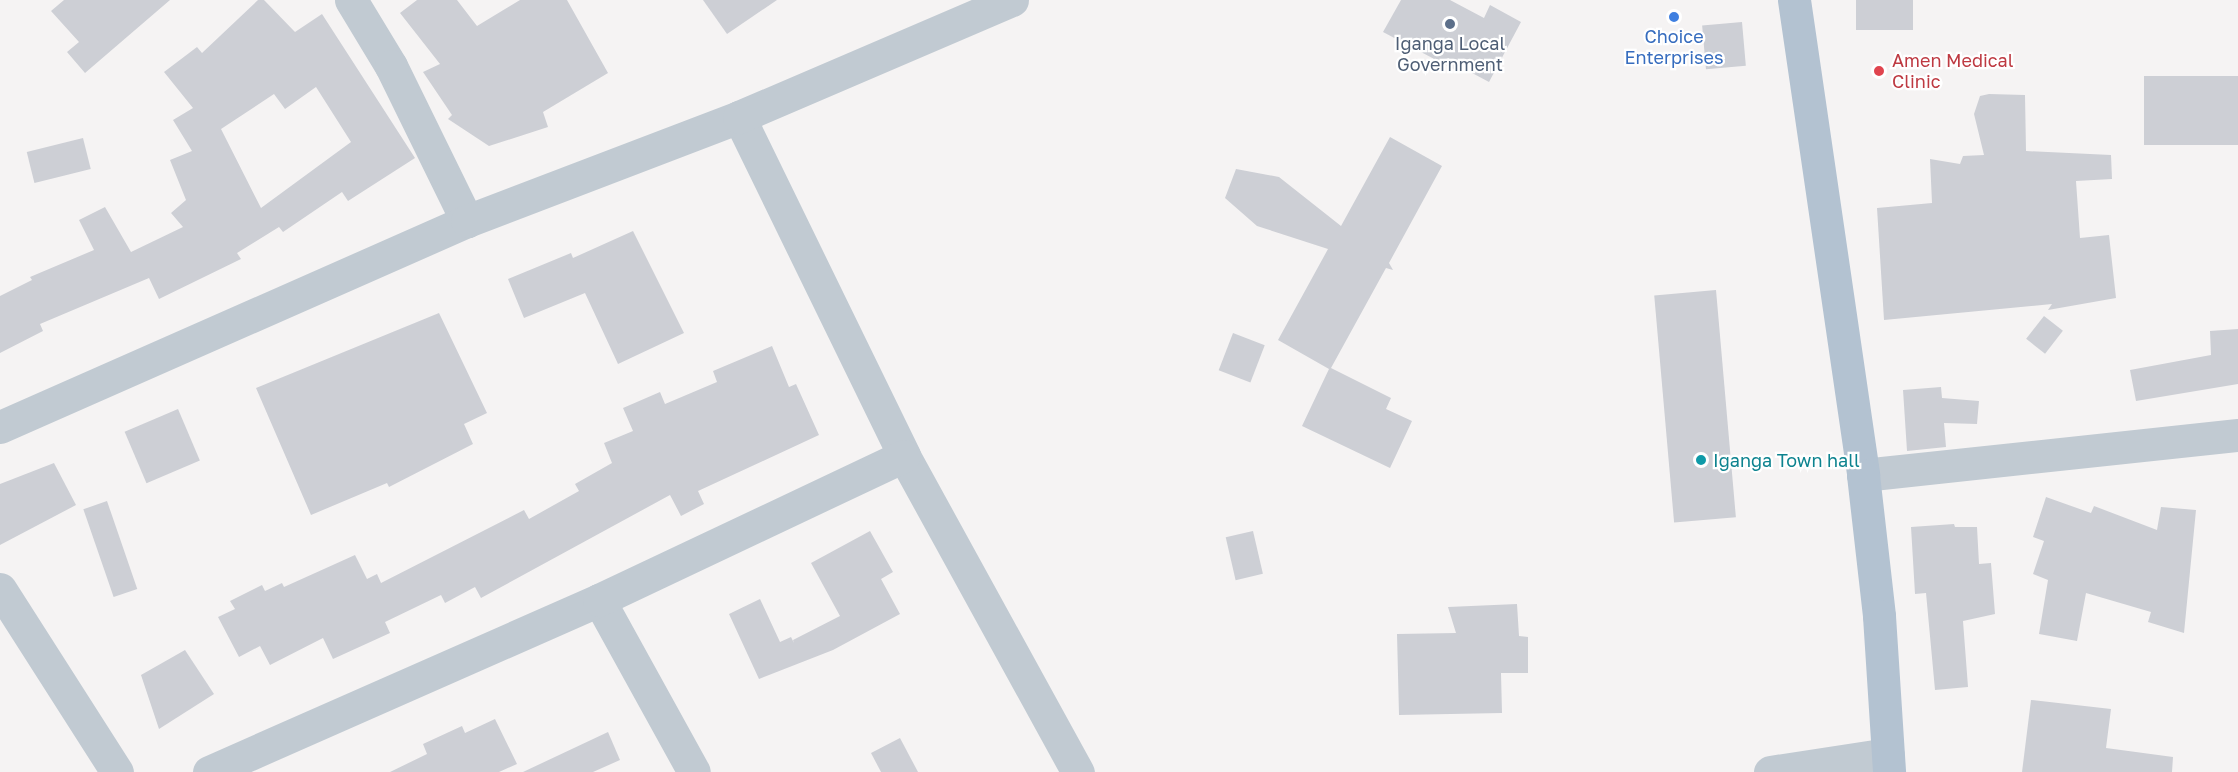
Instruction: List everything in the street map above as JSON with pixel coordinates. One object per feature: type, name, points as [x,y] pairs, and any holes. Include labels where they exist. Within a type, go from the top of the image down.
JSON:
[{"type":"main road","points":[[1794,0],[1863,475],[1879,616],[1889,763]]},
{"type":"street","points":[[351,0],[391,66],[467,221]]},
{"type":"street","points":[[0,427],[467,221],[739,117],[1012,0]]},
{"type":"street","points":[[739,117],[904,456],[1078,772]]},
{"type":"street","points":[[1863,475],[2238,435]]},
{"type":"street","points":[[209,772],[599,600],[904,456]]},
{"type":"street","points":[[0,590],[117,772]]},
{"type":"street","points":[[599,600],[694,772]]},
{"type":"street","points":[[1770,772],[1889,763]]},
{"type":"building","points":[[64,0],[170,0],[85,73],[67,52],[79,42],[51,11]]},
{"type":"building","points":[[258,0],[264,0],[295,32],[322,14],[415,158],[348,201],[342,192],[283,232],[279,227],[237,253],[241,259],[159,299],[149,278],[40,324],[43,331],[0,353],[0,296],[32,280],[30,277],[94,250],[79,220],[105,207],[131,252],[183,227],[171,213],[186,200],[170,160],[192,151],[173,120],[193,108],[164,72],[197,47],[202,53]],"holes":[[[316,87],[351,142],[261,208],[221,129],[274,94],[285,109]]]},
{"type":"building","points":[[417,0],[457,0],[477,26],[520,0],[567,0],[608,73],[543,112],[548,127],[489,146],[448,119],[452,115],[423,72],[440,64],[400,13]]},
{"type":"building","points":[[703,0],[777,0],[727,34]]},
{"type":"building","points":[[1401,0],[1450,0],[1484,18],[1490,5],[1521,22],[1489,82],[1459,66],[1457,71],[1383,32]]},
{"type":"building","points":[[1856,0],[1913,0],[1913,30],[1856,30]]},
{"type":"building","points":[[1742,22],[1746,66],[1706,69],[1702,25]]},
{"type":"building","points":[[2144,76],[2238,76],[2238,145],[2144,145]]},
{"type":"building","points":[[2025,95],[2026,151],[2111,155],[2112,179],[2076,181],[2080,238],[2109,235],[2116,298],[2048,310],[2052,304],[1884,320],[1877,208],[1932,203],[1930,159],[1960,164],[1963,156],[1984,155],[1974,114],[1980,96]]},
{"type":"building","points":[[1390,137],[1442,166],[1389,263],[1393,270],[1386,268],[1331,368],[1391,398],[1386,409],[1412,421],[1390,468],[1302,426],[1329,369],[1278,340],[1328,249],[1257,226],[1225,198],[1236,169],[1279,177],[1341,226]]},
{"type":"building","points":[[83,138],[91,169],[34,183],[27,152]]},
{"type":"building","points":[[633,231],[684,333],[618,364],[585,293],[524,318],[508,279],[571,253],[573,258]]},
{"type":"building","points":[[1716,290],[1736,517],[1674,523],[1654,295]]},
{"type":"building","points":[[439,313],[487,413],[464,424],[473,444],[389,487],[387,483],[311,515],[256,388]]},
{"type":"building","points":[[2044,316],[2063,331],[2045,354],[2026,339]]},
{"type":"building","points":[[2238,329],[2238,384],[2136,401],[2130,370],[2211,355],[2210,331]]},
{"type":"building","points":[[1233,333],[1265,345],[1250,383],[1219,370]]},
{"type":"building","points":[[772,346],[789,387],[796,384],[819,435],[698,491],[704,504],[681,516],[670,495],[481,598],[475,587],[445,603],[441,595],[385,622],[390,633],[333,659],[323,638],[270,665],[260,646],[239,657],[218,617],[235,609],[230,601],[262,585],[265,591],[282,583],[284,587],[355,555],[367,579],[377,574],[381,583],[524,510],[529,519],[579,491],[575,484],[612,463],[604,443],[633,431],[623,408],[660,392],[665,404],[717,382],[713,371]]},
{"type":"building","points":[[1941,387],[1942,398],[1979,401],[1977,424],[1944,423],[1946,447],[1907,451],[1903,390]]},
{"type":"building","points":[[178,409],[200,461],[146,483],[125,432]]},
{"type":"building","points":[[54,463],[76,505],[0,545],[0,484]]},
{"type":"building","points":[[2046,497],[2091,513],[2094,506],[2157,530],[2161,507],[2196,510],[2184,633],[2148,622],[2151,612],[2086,593],[2077,641],[2039,634],[2048,580],[2033,574],[2044,541],[2033,537]]},
{"type":"building","points":[[107,501],[137,589],[114,597],[83,509]]},
{"type":"building","points":[[1954,524],[1955,527],[1977,527],[1979,564],[1991,563],[1995,614],[1963,621],[1968,687],[1935,690],[1926,593],[1915,594],[1911,527]]},
{"type":"building","points":[[870,531],[893,572],[881,579],[900,614],[833,650],[759,679],[729,614],[760,599],[780,642],[791,637],[794,643],[793,640],[840,616],[811,563]]},
{"type":"building","points":[[1253,531],[1263,574],[1236,580],[1226,537]]},
{"type":"building","points":[[1517,604],[1519,636],[1528,637],[1528,673],[1501,673],[1502,713],[1399,715],[1397,634],[1456,633],[1448,607]]},
{"type":"building","points":[[185,650],[214,694],[159,729],[141,675]]},
{"type":"building","points":[[2031,700],[2111,709],[2106,748],[2173,757],[2172,772],[2022,772]]},
{"type":"building","points":[[495,719],[517,764],[499,772],[390,772],[427,754],[423,744],[462,726],[465,733]]},
{"type":"building","points":[[608,732],[620,760],[593,772],[523,772]]},
{"type":"building","points":[[900,738],[918,772],[881,772],[871,753]]},
{"type":"place","name":"Choice Enterprises","points":[[1674,17]]},
{"type":"place","name":"Iganga Local Government","points":[[1450,24]]},
{"type":"place","name":"Amen Medical Clinic","points":[[1879,71]]},
{"type":"place","name":"Iganga Town hall","points":[[1701,460]]}]
